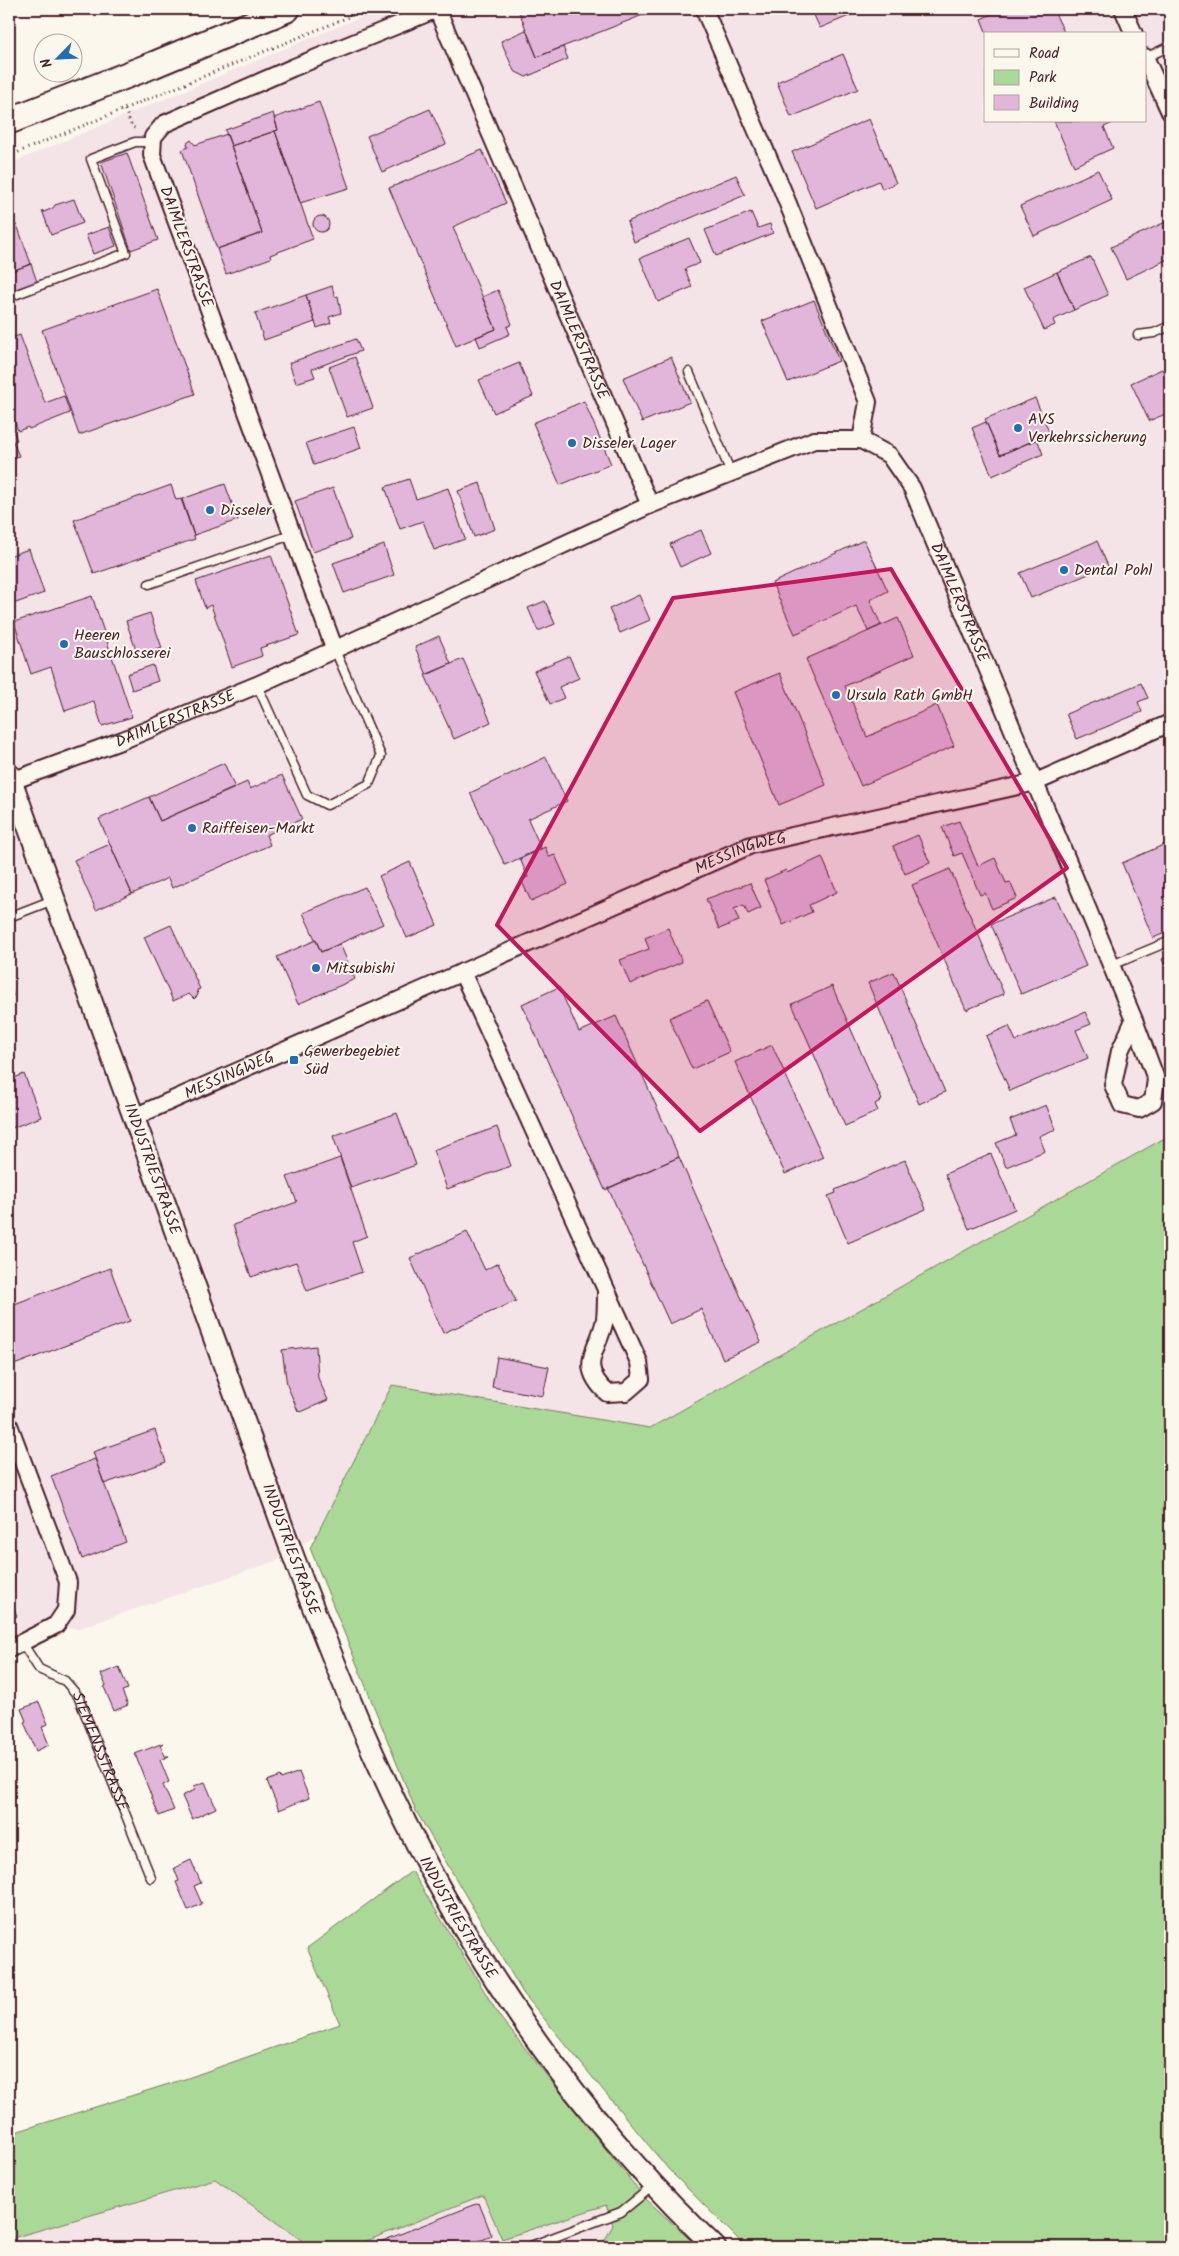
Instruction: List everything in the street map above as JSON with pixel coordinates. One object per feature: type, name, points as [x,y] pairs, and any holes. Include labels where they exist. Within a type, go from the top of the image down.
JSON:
[{"type":"main road","points":[[9,121],[153,65],[287,9]]},
{"type":"street","name":"DAIMLERSTRASSE","points":[[335,650],[152,155],[152,139],[164,124],[292,68],[438,9],[650,505]]},
{"type":"street","points":[[704,9],[782,189],[868,402],[861,440]]},
{"type":"street","points":[[1123,9],[1133,32]]},
{"type":"street","points":[[1146,60],[1170,112]]},
{"type":"street","name":"DAIMLERSTRASSE","points":[[10,779],[123,740],[257,685],[650,505],[730,473],[814,440],[861,440],[889,455],[912,488],[1036,782]]},
{"type":"street","name":"MESSINGWEG","points":[[134,1117],[751,845],[1036,782],[1170,723]]},
{"type":"street","name":"INDUSTRIESTRASSE","points":[[10,779],[329,1650],[367,1740],[403,1817],[455,1914],[513,2008],[600,2122],[654,2185],[715,2247]]},
{"type":"street","points":[[1036,782],[1112,965],[1134,1020],[1156,1079],[1153,1101],[1139,1109],[1122,1105],[1113,1085],[1120,1051],[1134,1020]]},
{"type":"street","points":[[462,972],[606,1292],[640,1362],[641,1379],[626,1392],[607,1393],[595,1381],[590,1362],[605,1320],[606,1292]]},
{"type":"street","name":"SIEMENSSTRASSE","points":[[9,1425],[68,1582],[66,1610],[56,1625],[16,1646]]},
{"type":"lane","points":[[1146,58],[1170,46]]},
{"type":"lane","points":[[9,298],[126,253],[91,159],[135,142],[152,139]]},
{"type":"lane","points":[[1138,334],[1154,334],[1170,326]]},
{"type":"lane","points":[[688,372],[730,473]]},
{"type":"lane","points":[[149,584],[291,535]]},
{"type":"lane","points":[[257,685],[307,795],[327,805],[369,784],[381,756],[335,650]]},
{"type":"lane","points":[[9,917],[55,900]]},
{"type":"lane","points":[[1112,965],[1170,941]]},
{"type":"lane","name":"SIEMENSSTRASSE","points":[[16,1646],[39,1668],[65,1681],[78,1696],[151,1878]]},
{"type":"lane","points":[[528,2247],[621,2212],[654,2185]]},
{"type":"path","points":[[9,156],[368,9]]},
{"type":"path","points":[[125,110],[132,127],[152,139]]},
{"type":"highlighted area","points":[[891,569],[1067,868],[700,1131],[497,925],[673,598]]},
{"type":"shaded area","points":[[380,9],[1170,9],[1170,1135],[650,1429],[393,1385],[315,1536],[276,1561],[77,1629],[44,1621],[9,1639],[9,164]]},
{"type":"shaded area","points":[[215,2178],[311,2247],[9,2247],[9,2239]]},
{"type":"shaded area","points":[[483,2195],[502,2239],[606,2204],[613,2225],[601,2247],[351,2247]]},
{"type":"green space","points":[[1170,1135],[1170,2247],[746,2247],[669,2170],[523,1993],[416,1811],[310,1548],[392,1385],[650,1428]]},
{"type":"green space","points":[[412,1871],[500,2017],[645,2198],[698,2247],[601,2247],[613,2225],[606,2205],[502,2239],[483,2195],[351,2247],[311,2247],[215,2179],[9,2239],[9,2134],[188,2078],[340,2024],[307,1948]]},
{"type":"building","points":[[518,9],[658,9],[537,57]]},
{"type":"building","points":[[811,9],[866,9],[820,28]]},
{"type":"building","points":[[1003,9],[1053,9],[1064,32],[986,32],[981,19]]},
{"type":"building","points":[[526,30],[537,57],[563,47],[568,59],[526,77],[514,71],[501,41]]},
{"type":"building","points":[[843,54],[858,89],[791,117],[777,82]]},
{"type":"building","points":[[319,102],[349,188],[300,203],[275,131],[278,130],[274,118]]},
{"type":"building","points":[[430,109],[446,144],[382,172],[367,136]]},
{"type":"building","points":[[273,113],[278,130],[231,146],[225,130]]},
{"type":"building","points":[[869,119],[896,183],[882,189],[879,181],[816,208],[792,152]]},
{"type":"building","points":[[1054,122],[1115,122],[1104,127],[1113,148],[1074,166]]},
{"type":"building","points":[[275,131],[313,239],[270,255],[271,258],[226,274],[217,249],[262,233],[231,146]]},
{"type":"building","points":[[227,134],[262,233],[217,249],[182,150],[188,147],[187,143],[191,140],[195,145]]},
{"type":"building","points":[[482,150],[506,203],[453,227],[496,329],[456,346],[389,188]]},
{"type":"building","points":[[127,153],[158,240],[131,250],[101,162]]},
{"type":"building","points":[[1098,170],[1112,200],[1034,236],[1020,206]]},
{"type":"building","points":[[736,175],[745,195],[634,242],[627,222]]},
{"type":"building","points":[[74,199],[83,223],[51,235],[42,210],[44,212],[55,205]]},
{"type":"building","points":[[751,212],[758,228],[770,224],[773,233],[716,256],[705,230]]},
{"type":"building","points":[[318,216],[324,216],[329,221],[327,230],[318,232],[313,227],[313,221]]},
{"type":"building","points":[[1170,220],[1170,258],[1126,279],[1111,247]]},
{"type":"building","points":[[17,225],[31,264],[9,272],[9,228]]},
{"type":"building","points":[[109,227],[116,246],[93,254],[86,235]]},
{"type":"building","points":[[689,238],[700,263],[685,269],[692,287],[658,302],[640,258]]},
{"type":"building","points":[[1091,257],[1108,295],[1074,310],[1057,272]]},
{"type":"building","points":[[31,264],[37,282],[9,292],[9,272]]},
{"type":"building","points":[[1057,272],[1074,310],[1053,320],[1055,325],[1044,330],[1024,287]]},
{"type":"building","points":[[332,286],[335,297],[338,296],[341,313],[329,317],[331,323],[317,328],[306,295]]},
{"type":"building","points":[[157,289],[195,394],[79,435],[42,330]]},
{"type":"building","points":[[498,290],[512,324],[507,327],[510,334],[480,347],[476,337],[496,329],[482,297]]},
{"type":"building","points":[[306,295],[315,322],[264,340],[255,313]]},
{"type":"building","points":[[814,300],[839,361],[788,382],[762,321]]},
{"type":"building","points":[[20,335],[45,403],[64,396],[70,413],[29,429],[28,427],[18,431],[9,406],[9,339]]},
{"type":"building","points":[[356,339],[361,351],[312,369],[315,377],[296,383],[289,363]]},
{"type":"building","points":[[355,357],[373,408],[347,417],[329,367]]},
{"type":"building","points":[[671,357],[690,402],[642,422],[623,378]]},
{"type":"building","points":[[519,363],[533,396],[494,413],[479,380]]},
{"type":"building","points":[[1162,369],[1170,387],[1170,412],[1149,421],[1131,383]]},
{"type":"building","name":"AVS Verkehrssicherung","points":[[1035,398],[1050,434],[1000,455],[985,419]]},
{"type":"building","name":"Disseler Lager","points":[[584,401],[611,464],[560,485],[533,423]]},
{"type":"building","points":[[986,422],[1000,455],[1037,439],[1043,454],[992,476],[972,428]]},
{"type":"building","points":[[354,427],[361,448],[314,465],[306,443]]},
{"type":"building","points":[[14,432],[17,440],[13,442],[19,456],[11,459],[9,434]]},
{"type":"building","points":[[409,479],[416,499],[448,488],[465,539],[434,550],[423,521],[400,529],[385,487]]},
{"type":"building","points":[[480,483],[495,529],[474,537],[458,491]]},
{"type":"building","name":"Disseler","points":[[225,484],[238,520],[194,535],[182,499]]},
{"type":"building","points":[[171,485],[176,500],[181,499],[195,539],[94,574],[74,520]]},
{"type":"building","points":[[333,488],[351,539],[313,552],[295,501]]},
{"type":"building","points":[[701,530],[711,553],[680,567],[670,544]]},
{"type":"building","points":[[864,540],[888,591],[870,600],[881,625],[868,631],[856,606],[795,634],[772,583]]},
{"type":"building","name":"Dental Pohl","points":[[1097,541],[1108,566],[1031,598],[1020,573]]},
{"type":"building","points":[[384,545],[394,575],[344,593],[333,563]]},
{"type":"building","points":[[29,549],[44,593],[13,604],[9,593],[9,556]]},
{"type":"building","points":[[271,555],[299,635],[260,648],[262,656],[232,667],[211,605],[205,608],[196,581]]},
{"type":"building","points":[[639,595],[650,620],[620,633],[609,609]]},
{"type":"building","name":"Heeren Bauschlosserei","points":[[92,596],[132,717],[102,726],[94,701],[65,711],[51,667],[31,674],[14,622]]},
{"type":"building","points":[[545,601],[555,624],[538,631],[528,608]]},
{"type":"building","points":[[150,613],[162,648],[138,656],[126,621]]},
{"type":"building","name":"Ursula Rath GmbH","points":[[898,618],[914,655],[845,686],[867,737],[937,705],[954,746],[861,786],[806,659]]},
{"type":"building","points":[[439,636],[451,664],[427,675],[415,647]]},
{"type":"building","points":[[569,656],[579,678],[559,687],[564,698],[550,704],[534,671]]},
{"type":"building","points":[[463,659],[491,722],[454,739],[425,675]]},
{"type":"building","points":[[153,665],[158,681],[132,690],[127,674]]},
{"type":"building","points":[[780,673],[826,785],[779,805],[733,692]]},
{"type":"building","points":[[1141,683],[1148,698],[1138,702],[1142,712],[1077,739],[1066,714]]},
{"type":"building","points":[[546,757],[567,801],[528,819],[541,848],[505,865],[470,793]]},
{"type":"building","points":[[224,763],[235,788],[160,821],[149,797]]},
{"type":"building","name":"Raiffeisen-Markt","points":[[282,775],[302,819],[266,835],[270,845],[172,888],[168,878],[132,894],[99,819],[149,797],[160,821],[247,782],[250,789]]},
{"type":"building","points":[[959,821],[978,866],[995,858],[1006,883],[1010,882],[1017,898],[992,909],[985,893],[980,895],[962,853],[954,856],[942,827]]},
{"type":"building","points":[[918,835],[930,863],[905,874],[893,846]]},
{"type":"building","points":[[1170,842],[1170,931],[1153,938],[1122,863]]},
{"type":"building","points":[[110,844],[132,894],[96,910],[74,860]]},
{"type":"building","points":[[545,847],[549,857],[555,855],[568,884],[531,901],[521,880],[528,877],[520,859]]},
{"type":"building","points":[[822,857],[837,892],[809,905],[812,912],[783,925],[764,880],[786,870],[787,873]]},
{"type":"building","points":[[410,862],[437,925],[407,938],[379,876]]},
{"type":"building","points":[[950,869],[1004,994],[966,1010],[912,885]]},
{"type":"building","points":[[750,883],[761,908],[748,914],[744,905],[734,909],[739,921],[719,929],[706,899]]},
{"type":"building","points":[[365,887],[383,924],[321,952],[303,913]]},
{"type":"building","points":[[1056,897],[1086,966],[1021,994],[991,924]]},
{"type":"building","points":[[171,925],[200,989],[197,990],[198,995],[194,999],[189,994],[173,1001],[144,937]]},
{"type":"building","points":[[668,928],[682,962],[630,984],[620,960],[649,949],[645,938]]},
{"type":"building","name":"Mitsubishi","points":[[316,940],[321,952],[340,944],[355,979],[298,1004],[277,957]]},
{"type":"building","points":[[1170,956],[1170,978],[1162,959]]},
{"type":"building","points":[[894,972],[945,1092],[919,1104],[868,983]]},
{"type":"building","points":[[9,983],[13,996],[9,998]]},
{"type":"building","points":[[832,986],[882,1100],[875,1104],[878,1111],[845,1126],[792,1004]]},
{"type":"building","points":[[559,987],[579,1032],[616,1016],[679,1157],[605,1190],[522,1004]]},
{"type":"building","points":[[707,1001],[730,1052],[692,1069],[669,1018]]},
{"type":"building","points":[[1085,1012],[1091,1024],[1076,1030],[1088,1058],[1010,1091],[986,1036],[1009,1026],[1016,1041]]},
{"type":"building","points":[[772,1045],[823,1157],[785,1174],[735,1062]]},
{"type":"building","points":[[24,1074],[41,1117],[9,1129],[9,1080]]},
{"type":"building","points":[[1046,1105],[1056,1129],[1039,1136],[1045,1151],[1006,1167],[996,1143],[1016,1135],[1010,1120]]},
{"type":"building","points":[[397,1113],[416,1165],[351,1188],[333,1136]]},
{"type":"building","points":[[497,1127],[511,1166],[447,1189],[433,1150]]},
{"type":"building","points":[[991,1154],[1015,1209],[969,1229],[945,1174]]},
{"type":"building","points":[[679,1157],[761,1342],[723,1359],[701,1309],[670,1324],[608,1188]]},
{"type":"building","points":[[340,1158],[367,1236],[352,1242],[362,1272],[307,1291],[296,1262],[251,1277],[233,1225],[297,1202],[287,1177]]},
{"type":"building","points":[[905,1160],[926,1209],[848,1243],[828,1196],[836,1193],[835,1190]]},
{"type":"building","points":[[467,1232],[485,1270],[498,1263],[516,1301],[443,1333],[410,1258]]},
{"type":"building","points":[[110,1268],[130,1321],[14,1365],[9,1352],[9,1306]]},
{"type":"building","points":[[316,1346],[318,1378],[328,1400],[301,1412],[298,1411],[287,1385],[282,1350]]},
{"type":"building","points":[[497,1357],[549,1367],[543,1396],[492,1387]]},
{"type":"building","points":[[155,1430],[166,1462],[104,1484],[93,1452]]},
{"type":"building","points":[[95,1459],[126,1542],[82,1559],[51,1476]]},
{"type":"building","points":[[9,1595],[17,1616],[9,1619]]},
{"type":"building","points":[[119,1667],[128,1689],[122,1691],[128,1705],[114,1711],[101,1674]]},
{"type":"building","points":[[39,1702],[48,1724],[42,1727],[49,1745],[36,1751],[24,1722],[26,1721],[21,1709]]},
{"type":"building","points":[[163,1743],[160,1745],[165,1756],[169,1756],[160,1760],[169,1782],[163,1785],[174,1810],[159,1816],[135,1754]]},
{"type":"building","points":[[299,1772],[309,1798],[279,1810],[267,1781],[280,1776],[281,1779]]},
{"type":"building","points":[[205,1782],[216,1808],[192,1819],[182,1796],[195,1790],[194,1786]]},
{"type":"building","points":[[191,1860],[201,1883],[194,1886],[202,1904],[188,1910],[176,1882],[179,1881],[174,1868]]},
{"type":"building","points":[[479,2203],[492,2236],[464,2247],[367,2247]]},
{"type":"place","name":"AVS Verkehrssicherung","points":[[1018,428]]},
{"type":"place","name":"Disseler Lager","points":[[572,443]]},
{"type":"place","name":"Disseler","points":[[210,510]]},
{"type":"place","name":"Dental Pohl","points":[[1064,570]]},
{"type":"place","name":"Heeren Bauschlosserei","points":[[64,644]]},
{"type":"place","name":"Ursula Rath GmbH","points":[[836,695]]},
{"type":"place","name":"Raiffeisen-Markt","points":[[192,828]]},
{"type":"place","name":"Mitsubishi","points":[[316,968]]},
{"type":"place","name":"Gewerbegebiet Süd","points":[[294,1060]]}]
